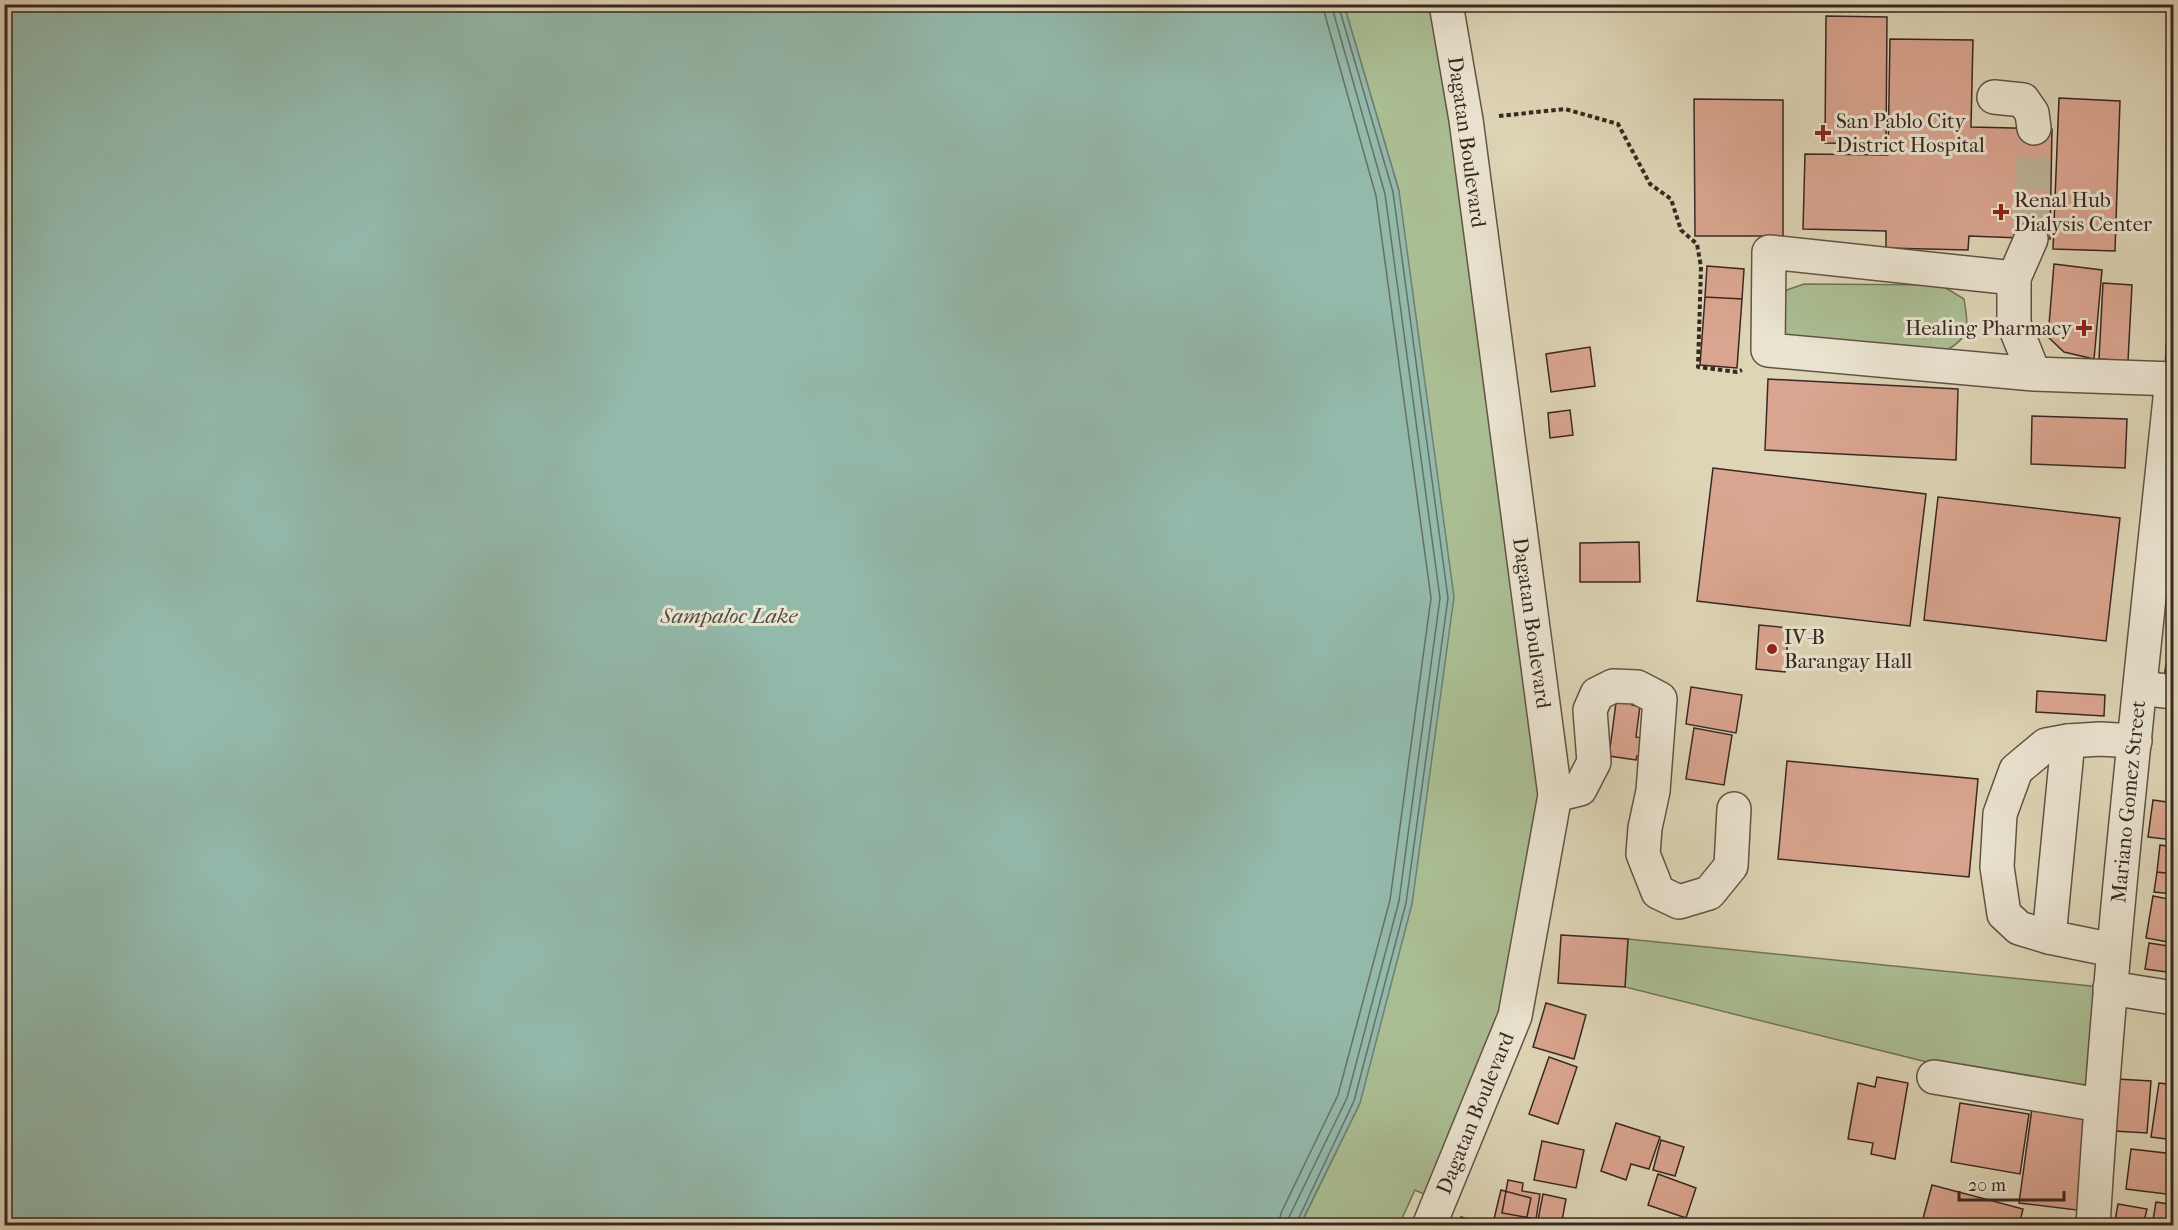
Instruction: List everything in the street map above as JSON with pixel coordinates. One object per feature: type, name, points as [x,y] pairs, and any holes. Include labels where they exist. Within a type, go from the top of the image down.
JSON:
[{"type":"street","name":"Dagatan Boulevard","points":[[1429,1226],[1515,1016],[1555,795],[1466,120],[1446,4]]},
{"type":"street","points":[[1995,97],[2024,100],[2032,113],[2034,128]]},
{"type":"street","points":[[2031,238],[2014,278],[2014,324],[2034,374]]},
{"type":"street","points":[[2014,278],[1769,252],[1768,350],[2034,374],[2173,379]]},
{"type":"street","name":"Mariano Gomez Street","points":[[2093,1226],[2113,950],[2173,379]]},
{"type":"street","points":[[1555,795],[1580,789],[1594,762],[1590,710],[1597,694],[1613,686],[1637,687],[1659,699],[1653,791],[1645,828],[1643,854],[1658,892],[1679,902],[1708,893],[1731,866],[1734,809]]},
{"type":"street","points":[[2140,688],[2174,692]]},
{"type":"street","points":[[2113,950],[2049,937],[2019,928],[2004,914],[1997,867],[2000,814],[2016,770],[2046,746],[2068,741],[2100,739],[2135,741]]},
{"type":"street","points":[[2049,937],[2068,741]]},
{"type":"street","points":[[2110,987],[2174,998]]},
{"type":"street","points":[[1934,1077],[2100,1105]]},
{"type":"path","points":[[1466,120],[1565,109],[1618,124],[1650,184],[1671,199],[1681,230],[1697,244],[1701,267],[1698,367],[1737,372],[1756,366],[1768,350]]},
{"type":"shaded area","points":[[1344,5],[1446,5],[1555,795],[1521,946],[1439,1201],[1415,1190],[1399,1225],[1300,1226],[1360,1103],[1399,191]]},
{"type":"shaded area","points":[[1804,284],[1941,285],[1964,299],[1967,326],[1957,343],[1940,353],[1805,347],[1782,334],[1777,302],[1787,290]]},
{"type":"shaded area","points":[[2172,557],[2174,558],[2173,604],[2167,603]]},
{"type":"shaded area","points":[[1628,939],[2110,988],[2100,1105],[1625,987]]},
{"type":"water","name":"Sampaloc Lake","points":[[5,4],[1344,5],[1399,191],[1454,597],[1412,904],[1360,1103],[1300,1225],[5,1225]]},
{"type":"building","points":[[1826,16],[1887,17],[1886,144],[1825,143]]},
{"type":"building","points":[[1890,39],[1973,40],[1971,127],[2052,129],[2050,239],[1969,236],[1968,250],[1886,248],[1886,231],[1803,229],[1805,154],[1888,155]]},
{"type":"building","points":[[2059,98],[2120,101],[2115,251],[2053,249]]},
{"type":"building","points":[[1694,99],[1783,100],[1783,236],[1695,236]]},
{"type":"building","points":[[2054,264],[2102,270],[2094,359],[2064,352],[2048,337]]},
{"type":"building","points":[[1707,266],[1744,269],[1742,299],[1705,297]]},
{"type":"building","points":[[2103,283],[2132,285],[2128,361],[2099,359]]},
{"type":"building","points":[[1705,297],[1742,299],[1737,368],[1700,365]]},
{"type":"building","points":[[2168,315],[2174,315],[2174,368],[2165,368]]},
{"type":"building","points":[[1590,347],[1595,386],[1551,392],[1546,354]]},
{"type":"building","points":[[1768,379],[1958,389],[1956,460],[1765,450]]},
{"type":"building","points":[[1570,410],[1573,435],[1550,438],[1548,413]]},
{"type":"building","points":[[2032,416],[2127,419],[2125,468],[2031,464]]},
{"type":"building","points":[[1713,468],[1926,494],[1910,626],[1697,601]]},
{"type":"building","points":[[1938,497],[2120,518],[2106,641],[1924,620]]},
{"type":"building","points":[[1639,542],[1640,582],[1580,582],[1580,543]]},
{"type":"building","name":"IV-B Barangay Hall","points":[[1759,625],[1789,628],[1785,672],[1756,669]]},
{"type":"building","points":[[2168,653],[2174,654],[2174,685],[2163,683]]},
{"type":"building","points":[[1691,687],[1742,695],[1736,733],[1686,724]]},
{"type":"building","points":[[2037,691],[2105,695],[2104,716],[2036,712]]},
{"type":"building","points":[[1617,695],[1633,698],[1632,705],[1640,706],[1636,737],[1646,739],[1644,756],[1637,756],[1636,760],[1609,756]]},
{"type":"building","points":[[1694,728],[1732,735],[1724,785],[1686,779]]},
{"type":"building","points":[[1787,761],[1978,779],[1969,877],[1778,859]]},
{"type":"building","points":[[2153,800],[2174,803],[2174,840],[2148,837]]},
{"type":"building","points":[[2160,845],[2174,847],[2174,874],[2157,872]]},
{"type":"building","points":[[2157,872],[2174,874],[2174,894],[2154,892]]},
{"type":"building","points":[[2153,896],[2174,900],[2174,943],[2146,938]]},
{"type":"building","points":[[1561,935],[1628,939],[1625,987],[1558,983]]},
{"type":"building","points":[[2149,943],[2174,947],[2174,973],[2145,969]]},
{"type":"building","points":[[1546,1003],[1586,1015],[1574,1059],[1533,1047]]},
{"type":"building","points":[[1549,1057],[1577,1067],[1558,1124],[1529,1114]]},
{"type":"building","points":[[1877,1077],[1908,1083],[1895,1159],[1871,1154],[1873,1143],[1848,1139],[1858,1083],[1875,1087]]},
{"type":"building","points":[[2117,1079],[2151,1081],[2147,1133],[2114,1131]]},
{"type":"building","points":[[2159,1083],[2174,1085],[2174,1140],[2151,1137]]},
{"type":"building","points":[[2033,1101],[2098,1109],[2085,1211],[2019,1203]]},
{"type":"building","points":[[1960,1103],[2029,1114],[2020,1174],[1951,1162]]},
{"type":"building","points":[[1616,1123],[1660,1137],[1649,1169],[1631,1164],[1626,1180],[1601,1171]]},
{"type":"building","points":[[1661,1140],[1684,1147],[1675,1176],[1653,1170]]},
{"type":"building","points":[[1542,1141],[1584,1150],[1576,1188],[1534,1180]]},
{"type":"building","points":[[2169,1142],[2174,1143],[2174,1151],[2168,1150]]},
{"type":"building","points":[[2131,1149],[2174,1154],[2174,1195],[2126,1189]]},
{"type":"building","points":[[1658,1174],[1696,1188],[1686,1218],[1648,1205]]},
{"type":"building","points":[[1508,1180],[1523,1183],[1522,1191],[1540,1194],[1536,1219],[1502,1213]]},
{"type":"building","points":[[1932,1185],[2023,1209],[2019,1226],[1921,1226]]},
{"type":"building","points":[[1501,1190],[1531,1198],[1525,1226],[1503,1226],[1493,1223]]},
{"type":"building","points":[[1543,1194],[1566,1199],[1561,1226],[1537,1225]]},
{"type":"building","points":[[2156,1202],[2174,1205],[2174,1226],[2152,1226]]},
{"type":"building","points":[[2118,1204],[2147,1209],[2143,1226],[2114,1226]]},
{"type":"building","points":[[1461,1217],[1483,1224],[1483,1226],[1458,1226]]},
{"type":"tunnel","points":[[2031,239],[2034,128]]},
{"type":"place","name":"San Pablo City District Hospital","points":[[1823,133]]},
{"type":"place","name":"Renal Hub Dialysis Center","points":[[2001,212]]},
{"type":"place","name":"Healing Pharmacy","points":[[2084,328]]},
{"type":"place","name":"IV-B Barangay Hall","points":[[1772,649]]}]
